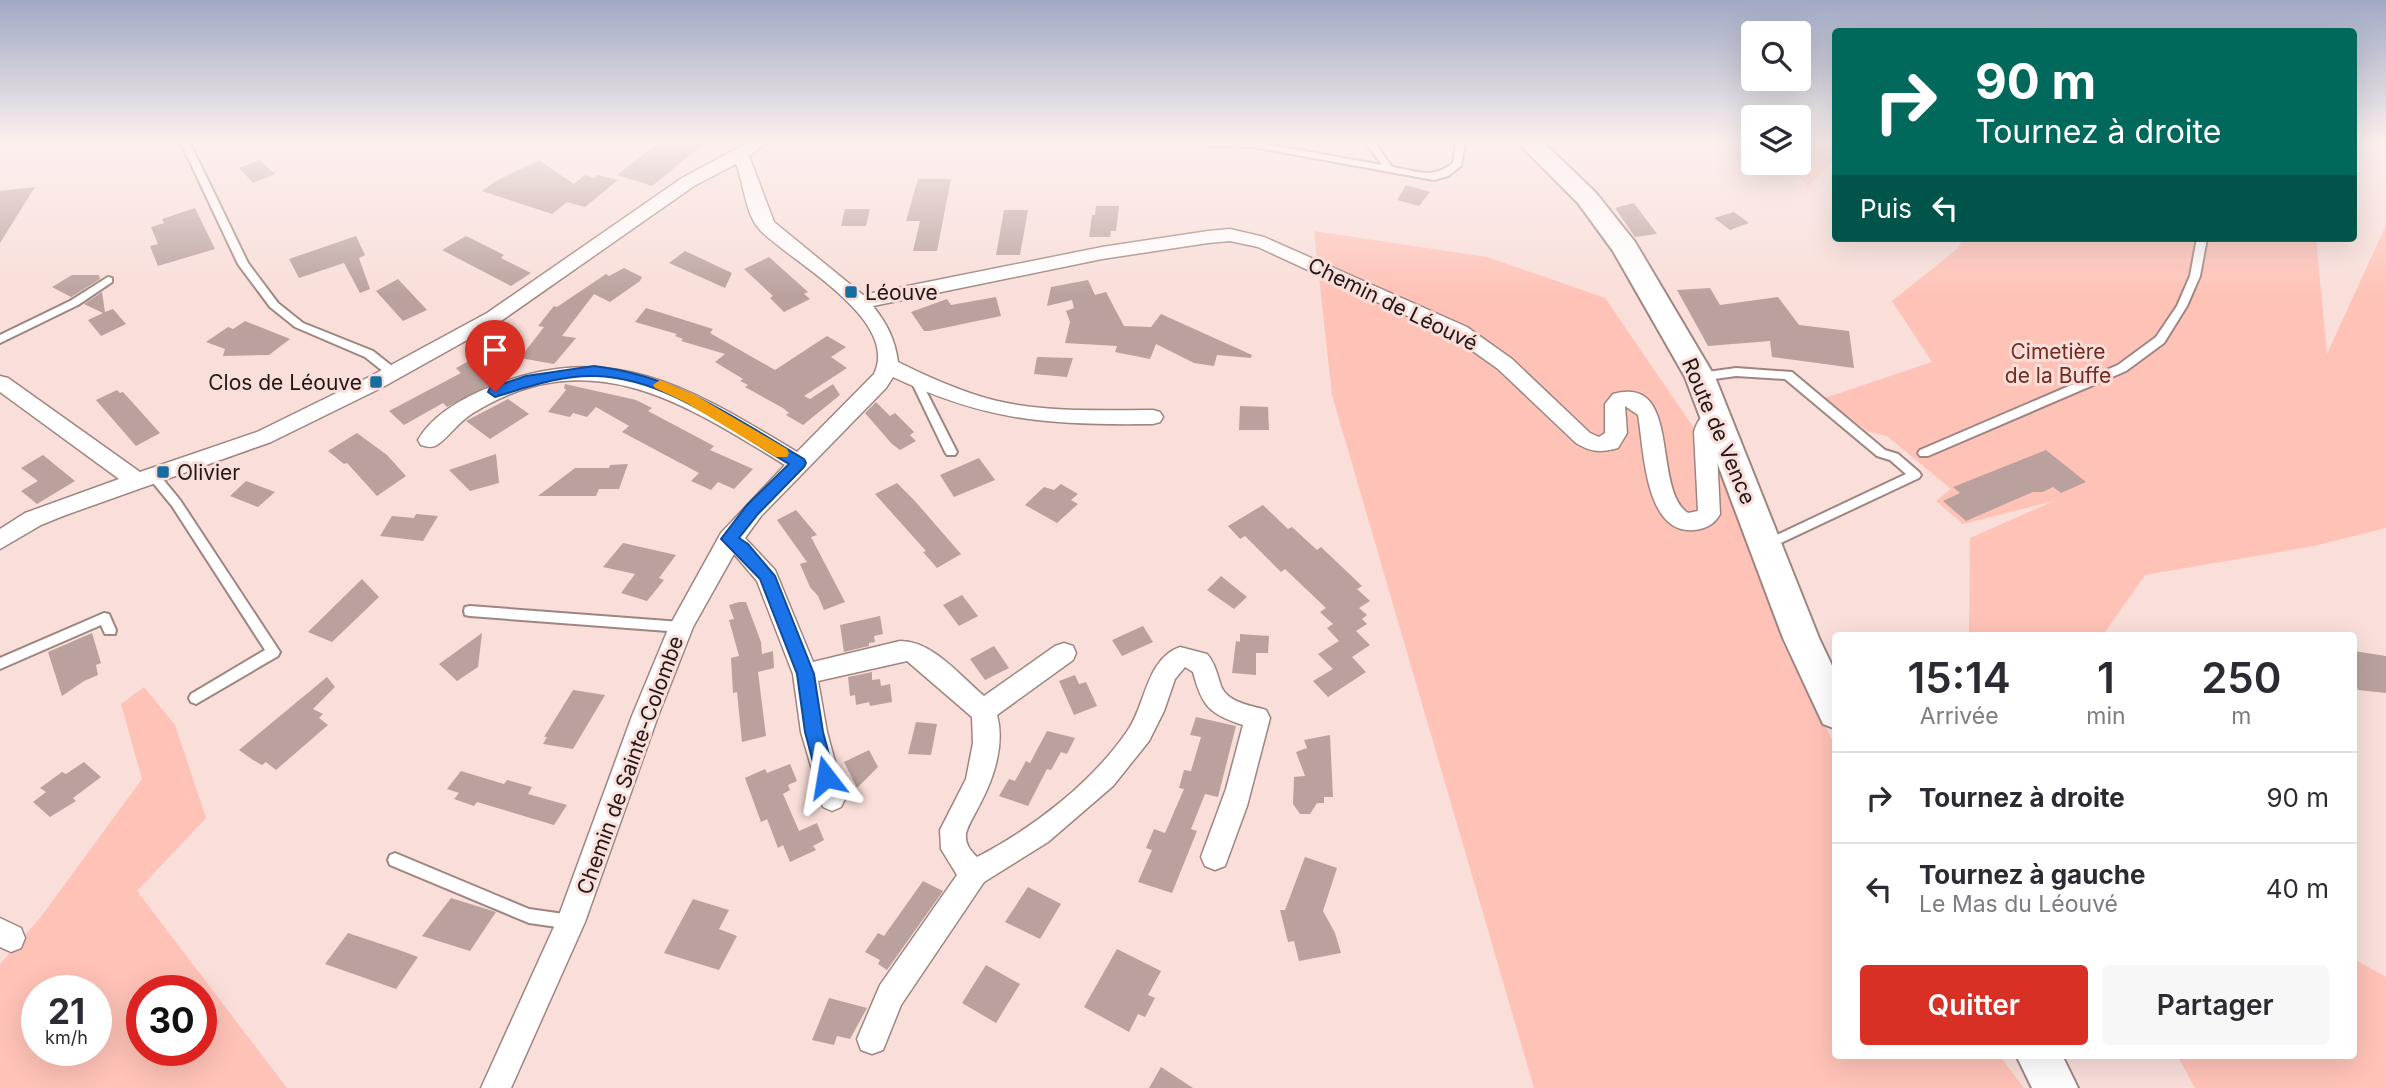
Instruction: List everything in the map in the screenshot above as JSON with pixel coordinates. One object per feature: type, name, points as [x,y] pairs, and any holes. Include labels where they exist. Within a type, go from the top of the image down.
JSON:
[{"type":"main road","name":"Route de Vence","points":[[1583,194],[1625,248],[1700,377],[1801,638],[1832,704]]},
{"type":"main road","points":[[2040,1059],[2056,1088]]},
{"type":"street","points":[[0,540],[33,519],[55,510],[264,437],[393,373],[494,317],[671,194]]},
{"type":"street","points":[[429,440],[439,427],[462,409],[495,392],[526,381],[594,371],[626,375],[690,398],[799,463],[879,383],[888,366],[888,349],[860,302],[766,225],[758,211],[754,194]]},
{"type":"street","name":"Chemin de Léouvé","points":[[860,302],[1089,256],[1230,235],[1264,243],[1460,332],[1484,346],[1583,438],[1596,445],[1610,443],[1616,433],[1615,404],[1620,399],[1631,398],[1642,404],[1648,414],[1665,503],[1681,521],[1693,524],[1701,522],[1709,514],[1705,432],[1707,422],[1717,417]]},
{"type":"street","points":[[888,366],[979,404],[1028,414],[1153,417]]},
{"type":"street","points":[[1,383],[145,478]]},
{"type":"street","name":"Chemin de Sainte-Colombe","points":[[496,1088],[571,922],[645,716],[681,627],[729,539],[752,510],[799,463]]},
{"type":"street","points":[[729,539],[742,548],[767,576],[805,674],[814,732],[832,799]]},
{"type":"street","points":[[805,674],[900,651],[911,652],[923,658],[983,711],[987,726],[979,782],[953,830],[952,839],[954,851],[974,873]]},
{"type":"street","points":[[983,711],[1064,653]]},
{"type":"street","points":[[872,1039],[890,995],[974,873],[993,864],[1067,811],[1124,756],[1154,706],[1164,671],[1180,657],[1195,659],[1202,665],[1216,700],[1227,708],[1257,718],[1248,761],[1228,827],[1215,857]]},
{"type":"lane","points":[[210,194],[243,264],[274,305],[299,325],[369,354],[393,373]]},
{"type":"lane","points":[[1902,463],[2122,368],[2160,340],[2182,306],[2195,276],[2201,242]]},
{"type":"lane","points":[[0,339],[74,303],[108,280]]},
{"type":"lane","points":[[1700,377],[1736,372],[1787,375],[1881,453],[1902,463],[1916,475],[1766,545]]},
{"type":"lane","points":[[915,379],[951,452]]},
{"type":"lane","points":[[145,478],[176,503],[273,652],[196,698]]},
{"type":"lane","points":[[470,611],[681,627]]},
{"type":"lane","points":[[0,664],[104,618],[110,630]]},
{"type":"lane","points":[[395,860],[529,916],[571,922]]},
{"type":"green space","name":"Cimetière de la Buffe","points":[[2386,225],[2386,528],[2314,546],[2145,575],[2105,632],[1969,632],[1970,538],[2054,501],[1963,524],[1936,501],[1951,489],[1887,436],[1867,431],[1825,398],[1932,362],[1892,301],[1957,249],[1961,242],[2316,242],[2327,354]]},
{"type":"green space","points":[[1314,231],[1487,257],[1605,298],[1744,501],[1783,644],[1832,739],[1832,1059],[2002,1059],[2024,1088],[1534,1088],[1332,395]]},
{"type":"green space","points":[[144,687],[175,725],[206,818],[137,891],[201,975],[126,975],[126,1066],[217,1066],[217,996],[287,1088],[0,1088],[0,964],[40,918],[142,779],[121,704]]},
{"type":"green space","points":[[2357,961],[2386,977],[2386,1088],[2195,1088],[2179,1059],[2357,1059]]},
{"type":"building","points":[[0,194],[31,194],[0,243]]},
{"type":"building","points":[[490,194],[601,194],[585,207],[567,202],[552,214]]},
{"type":"building","points":[[914,194],[948,194],[937,251],[913,251],[920,221],[906,221]]},
{"type":"building","points":[[1401,194],[1429,194],[1419,206],[1397,200]]},
{"type":"building","points":[[1634,203],[1657,234],[1635,237],[1615,208]]},
{"type":"building","points":[[1096,206],[1119,206],[1116,231],[1111,231],[1110,237],[1089,237]]},
{"type":"building","points":[[195,208],[215,249],[158,266],[150,246],[158,244],[151,227],[164,223],[162,219]]},
{"type":"building","points":[[845,209],[870,209],[866,226],[841,226]]},
{"type":"building","points":[[1004,210],[1028,210],[1020,255],[996,255]]},
{"type":"building","points":[[1734,212],[1749,223],[1730,230],[1714,218]]},
{"type":"building","points":[[356,236],[365,255],[359,258],[370,289],[360,293],[344,263],[299,278],[289,259]]},
{"type":"building","points":[[466,236],[504,255],[501,258],[531,273],[511,286],[442,250]]},
{"type":"building","points":[[685,251],[732,273],[725,288],[669,263]]},
{"type":"building","points":[[769,257],[808,292],[804,294],[810,299],[784,312],[770,298],[773,296],[744,269]]},
{"type":"building","points":[[624,268],[642,277],[640,281],[610,302],[594,294],[562,336],[576,338],[554,364],[520,358],[544,327],[538,326],[554,306],[557,307],[606,274],[609,276]]},
{"type":"building","points":[[72,275],[99,275],[100,279],[71,297],[52,287]]},
{"type":"building","points":[[398,279],[427,310],[403,321],[376,291]]},
{"type":"building","points":[[1088,280],[1095,295],[1106,292],[1124,326],[1151,327],[1161,314],[1252,355],[1251,358],[1217,355],[1214,366],[1194,363],[1156,344],[1150,359],[1115,352],[1117,346],[1065,343],[1070,322],[1066,311],[1074,308],[1072,300],[1047,306],[1051,287]]},
{"type":"building","points":[[1710,288],[1720,305],[1778,297],[1799,325],[1849,331],[1854,368],[1772,357],[1770,341],[1708,346],[1677,290]]},
{"type":"building","points":[[102,292],[105,312],[113,309],[126,324],[101,336],[88,320],[103,313],[84,304]]},
{"type":"building","points":[[996,297],[1001,316],[929,331],[924,331],[911,312],[947,299],[951,305]]},
{"type":"building","points":[[646,308],[713,329],[710,333],[775,370],[827,336],[846,347],[831,357],[847,368],[804,396],[810,399],[833,384],[840,395],[803,425],[786,415],[789,413],[783,408],[745,387],[748,385],[740,381],[743,379],[715,362],[725,354],[681,341],[683,339],[675,336],[677,334],[635,322]]},
{"type":"building","points":[[245,321],[290,339],[269,355],[223,356],[225,349],[206,342],[228,327],[233,329]]},
{"type":"building","points":[[478,356],[496,371],[482,379],[489,385],[447,407],[443,403],[404,425],[389,411],[461,373],[456,368]]},
{"type":"building","points":[[1037,357],[1073,358],[1067,377],[1034,374]]},
{"type":"building","points":[[565,384],[636,400],[652,408],[648,411],[714,446],[710,450],[753,469],[734,489],[718,482],[711,490],[691,481],[699,473],[622,432],[629,426],[596,407],[587,417],[573,413],[570,417],[548,412],[566,390]]},
{"type":"building","points":[[117,390],[123,392],[160,433],[136,446],[96,400]]},
{"type":"building","points":[[508,399],[529,414],[490,439],[466,421]]},
{"type":"building","points":[[876,402],[890,416],[895,413],[914,432],[910,435],[916,441],[900,450],[892,444],[865,413]]},
{"type":"building","points":[[1240,406],[1268,407],[1269,430],[1239,430]]},
{"type":"building","points":[[357,433],[387,455],[406,476],[377,496],[347,463],[344,464],[328,451]]},
{"type":"building","points":[[2046,450],[2086,482],[2061,493],[2053,487],[2043,492],[2033,492],[1966,521],[1943,501],[1960,493],[1953,487]]},
{"type":"building","points":[[496,454],[499,483],[470,491],[449,470]]},
{"type":"building","points":[[43,455],[75,481],[37,504],[21,491],[38,481],[21,468]]},
{"type":"building","points":[[979,458],[995,480],[954,497],[940,475]]},
{"type":"building","points":[[628,464],[619,489],[599,489],[596,496],[538,496],[575,468],[609,468],[610,465]]},
{"type":"building","points":[[246,481],[275,492],[258,507],[230,496]]},
{"type":"building","points":[[897,483],[961,554],[937,568],[923,552],[926,551],[875,494]]},
{"type":"building","points":[[1061,484],[1078,494],[1071,500],[1078,504],[1057,523],[1025,505],[1044,487],[1054,490]]},
{"type":"building","points":[[1263,505],[1288,529],[1292,527],[1317,550],[1321,547],[1362,586],[1357,589],[1370,601],[1359,608],[1367,615],[1362,619],[1367,624],[1356,631],[1370,645],[1352,657],[1366,672],[1328,697],[1313,681],[1333,669],[1318,654],[1339,641],[1327,628],[1333,624],[1320,612],[1326,608],[1285,569],[1281,572],[1245,536],[1240,539],[1228,526]]},
{"type":"building","points":[[796,510],[817,535],[811,537],[845,602],[824,610],[818,596],[810,587],[800,564],[807,562],[777,520]]},
{"type":"building","points":[[416,514],[438,516],[423,541],[380,536],[392,516],[414,518]]},
{"type":"building","points":[[623,543],[676,555],[659,578],[664,580],[647,601],[621,593],[635,574],[603,567]]},
{"type":"building","points":[[1221,576],[1247,597],[1234,609],[1207,590]]},
{"type":"building","points":[[362,579],[379,597],[332,642],[308,632]]},
{"type":"building","points":[[962,595],[978,616],[959,626],[943,605]]},
{"type":"building","points":[[746,602],[761,642],[762,654],[773,651],[774,668],[758,672],[766,736],[742,742],[737,692],[733,693],[731,658],[739,656],[729,620],[734,619],[729,605]]},
{"type":"building","points":[[880,616],[883,634],[874,636],[875,642],[844,652],[840,625]]},
{"type":"building","points":[[1143,626],[1153,642],[1122,656],[1112,640]]},
{"type":"building","points":[[92,633],[101,663],[96,665],[98,675],[62,696],[48,652]]},
{"type":"building","points":[[482,633],[478,667],[457,681],[439,664]]},
{"type":"building","points":[[1240,634],[1269,636],[1268,653],[1256,653],[1256,675],[1232,673],[1236,641],[1240,642]]},
{"type":"building","points":[[994,646],[1009,668],[985,680],[970,659]]},
{"type":"building","points":[[2357,651],[2386,656],[2386,693],[2358,690]]},
{"type":"building","points":[[872,672],[872,680],[880,679],[881,686],[890,684],[892,702],[870,706],[869,702],[856,705],[855,695],[850,696],[848,677]]},
{"type":"building","points":[[1075,675],[1079,684],[1086,682],[1097,706],[1074,715],[1059,681]]},
{"type":"building","points":[[327,677],[335,687],[313,709],[323,714],[319,718],[328,725],[276,770],[266,762],[262,765],[239,750]]},
{"type":"building","points":[[573,690],[605,695],[573,749],[543,744],[547,737],[544,737]]},
{"type":"building","points":[[1196,717],[1236,726],[1218,797],[1205,794],[1191,829],[1197,831],[1172,893],[1138,882],[1152,850],[1146,848],[1154,829],[1165,833],[1184,789],[1179,788],[1184,770],[1191,771],[1201,737],[1190,735]]},
{"type":"building","points":[[916,722],[937,724],[931,755],[908,754]]},
{"type":"building","points":[[1047,731],[1075,738],[1067,754],[1061,752],[1051,770],[1047,769],[1028,806],[999,796],[1009,779],[1015,781],[1026,761],[1030,763]]},
{"type":"building","points":[[1330,735],[1333,797],[1324,797],[1324,803],[1317,803],[1310,814],[1300,814],[1293,804],[1294,777],[1305,776],[1296,752],[1307,748],[1304,740]]},
{"type":"building","points":[[869,750],[878,767],[857,788],[844,762]]},
{"type":"building","points":[[84,762],[101,777],[73,798],[76,801],[50,817],[33,802],[46,792],[40,788],[62,772],[66,774]]},
{"type":"building","points":[[790,764],[797,781],[788,785],[790,790],[783,794],[799,831],[817,823],[824,840],[813,846],[816,850],[790,862],[783,845],[778,848],[767,819],[761,822],[745,778],[765,769],[767,773]]},
{"type":"building","points":[[461,771],[504,784],[507,780],[532,787],[528,794],[567,805],[554,825],[477,802],[474,806],[454,799],[459,793],[447,789]]},
{"type":"building","points":[[1305,857],[1337,868],[1323,911],[1335,933],[1341,953],[1299,961],[1294,941],[1288,942],[1280,910],[1285,910]]},
{"type":"building","points":[[923,881],[943,891],[887,970],[878,964],[880,960],[865,952],[878,933],[884,936]]},
{"type":"building","points":[[1028,887],[1061,904],[1040,939],[1005,922]]},
{"type":"building","points":[[451,898],[496,912],[470,951],[422,936]]},
{"type":"building","points":[[693,899],[729,910],[719,929],[737,936],[719,970],[664,953]]},
{"type":"building","points":[[348,933],[418,957],[396,989],[325,964]]},
{"type":"building","points":[[1117,949],[1161,971],[1148,995],[1155,998],[1145,1017],[1138,1014],[1129,1032],[1084,1007]]},
{"type":"building","points":[[986,965],[1020,984],[996,1023],[962,1003]]},
{"type":"building","points":[[829,998],[867,1008],[850,1039],[837,1036],[834,1045],[812,1040]]},
{"type":"building","points":[[1161,1067],[1193,1088],[1149,1088]]},
{"type":"slow traffic","points":[[660,385],[690,398],[781,453]]},
{"type":"place","name":"Léouve","points":[[851,292]]},
{"type":"place","name":"Clos de Léouve","points":[[376,382]]},
{"type":"place","name":"Olivier","points":[[163,472]]},
{"type":"route","points":[[495,392],[526,381],[562,374],[594,371],[626,375],[690,398],[799,463],[752,510],[729,539],[742,548],[767,576],[805,674],[814,732],[826,777]]}]
